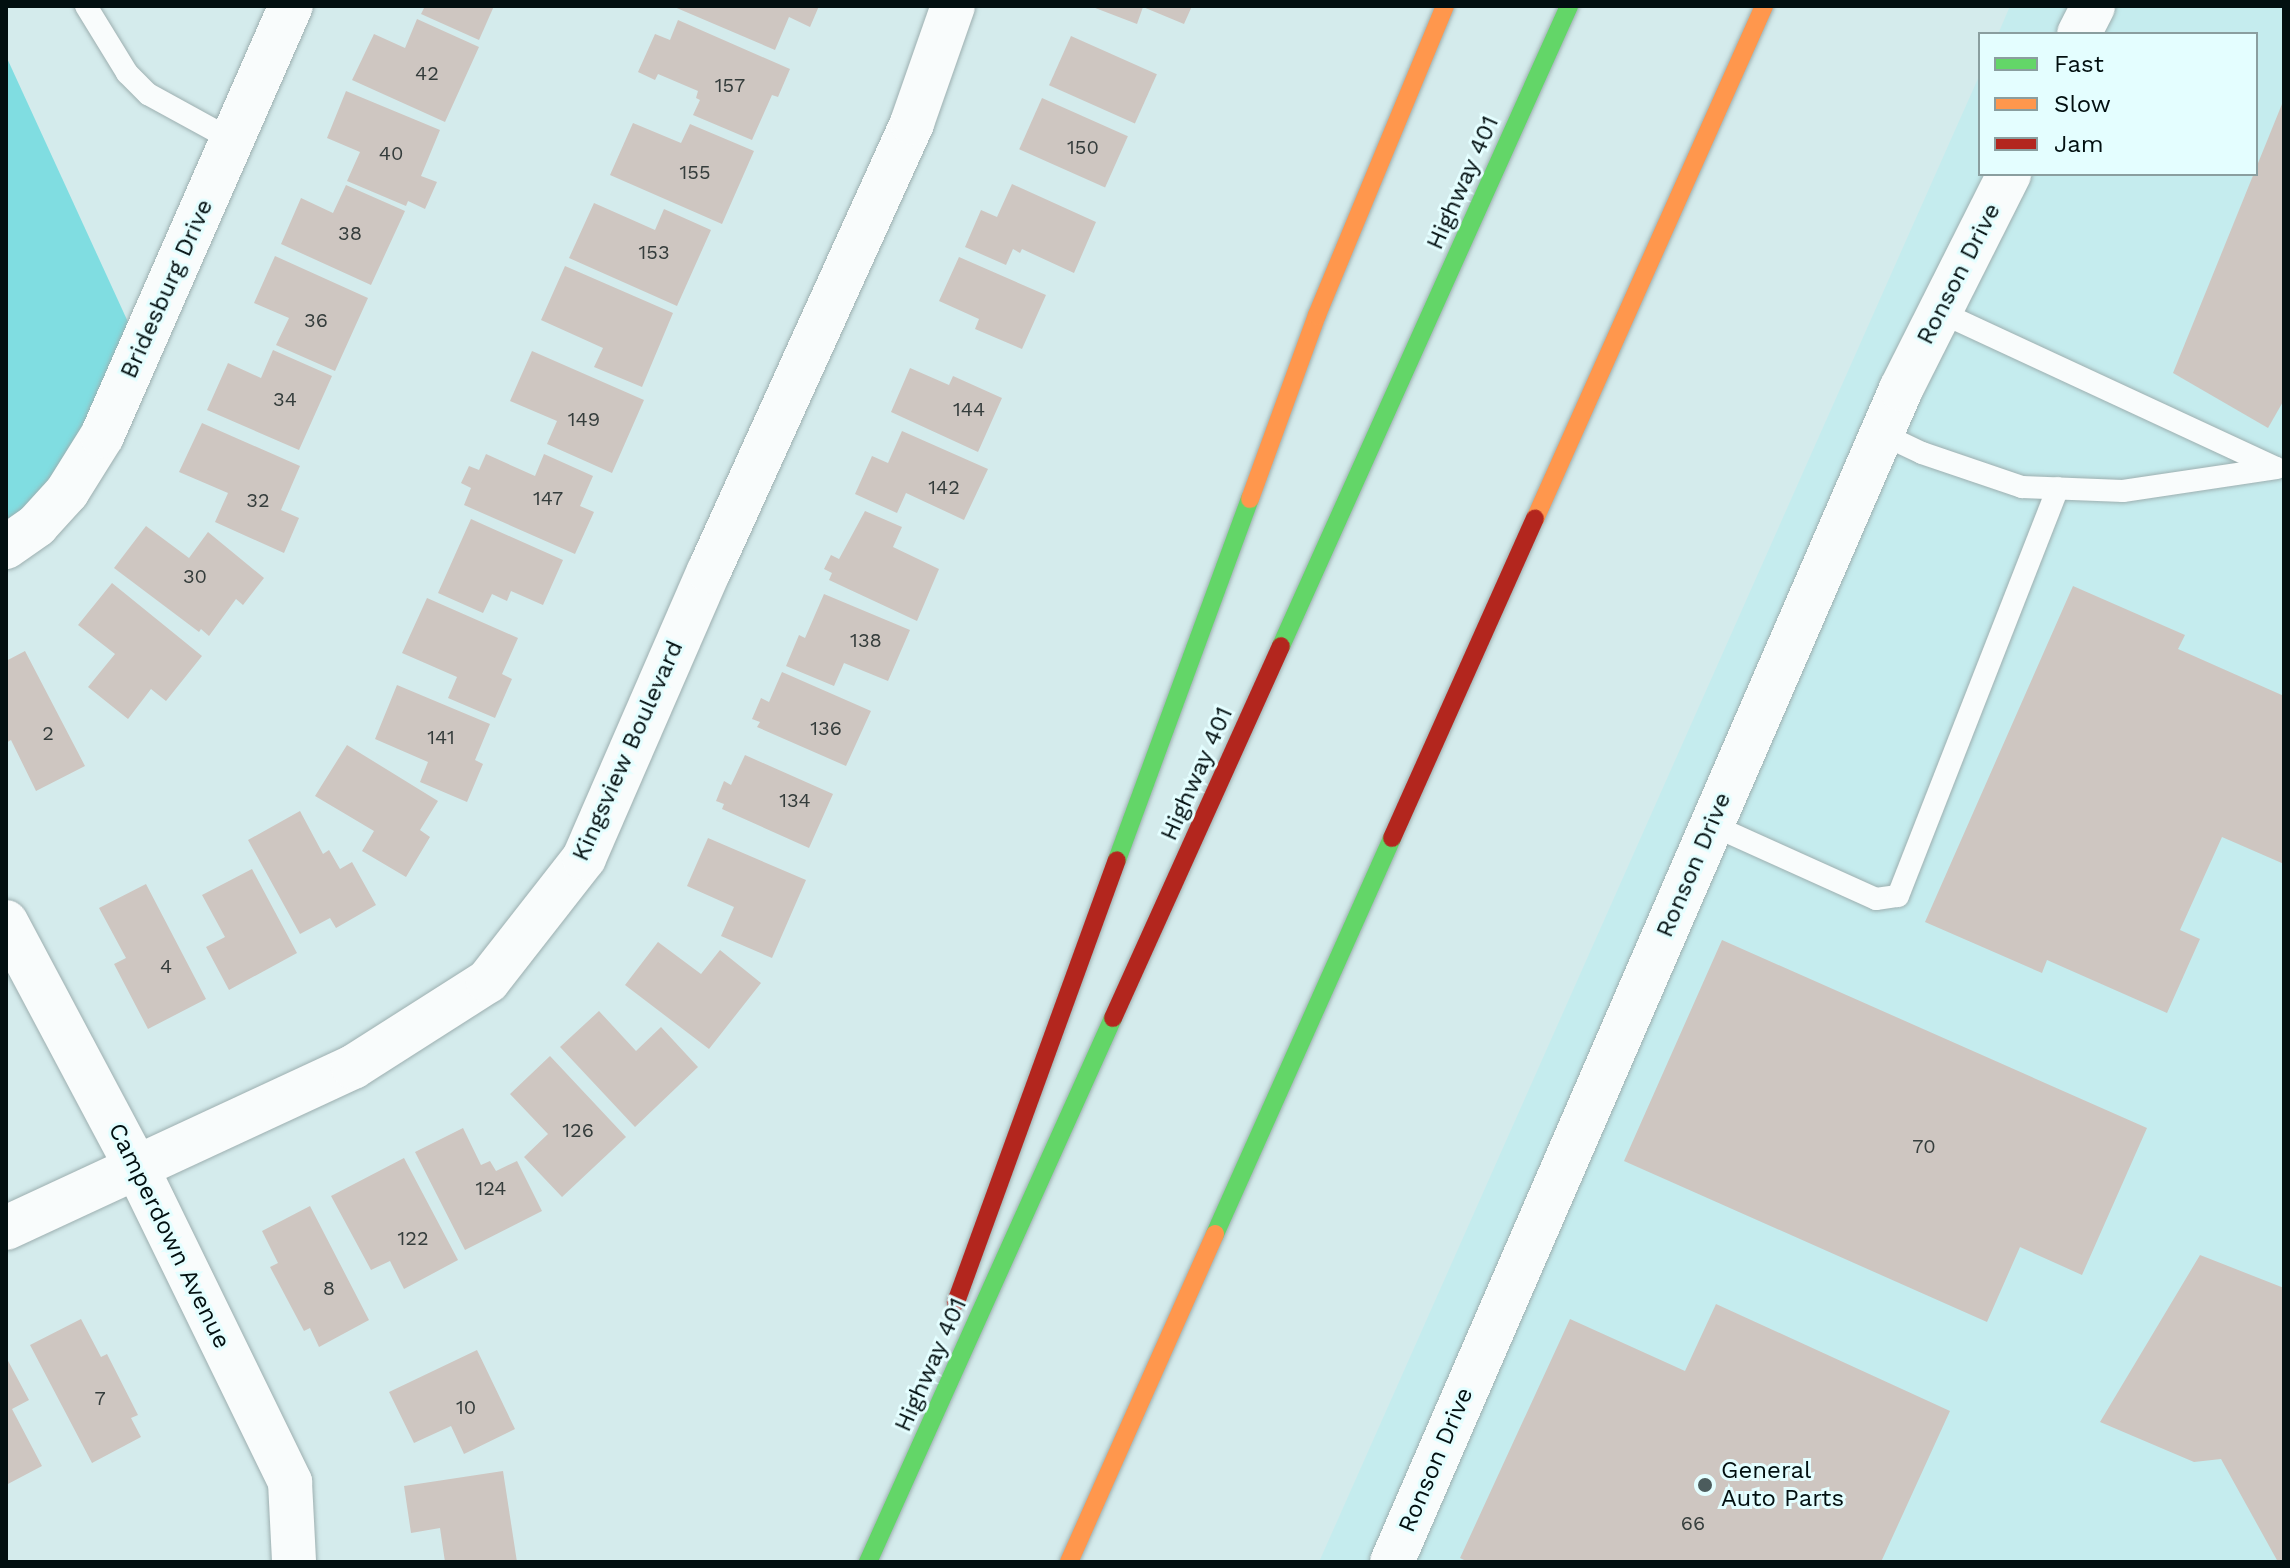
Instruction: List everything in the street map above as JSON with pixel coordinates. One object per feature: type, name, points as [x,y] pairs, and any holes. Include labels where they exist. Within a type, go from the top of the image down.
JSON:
[{"type":"highway","points":[[949,1322],[1317,315],[1445,6]]},
{"type":"highway","name":"Highway 401","points":[[868,1562],[1569,6]]},
{"type":"highway","points":[[1069,1562],[1764,6]]},
{"type":"highway","points":[[862,1562],[922,1397]]},
{"type":"street","name":"Bridesburg Drive","points":[[6,547],[37,525],[67,492],[102,436],[291,6]]},
{"type":"street","name":"Kingsview Boulevard","points":[[6,1228],[353,1067],[488,981],[584,858],[709,571],[912,123],[953,6]]},
{"type":"street","points":[[2080,32],[2093,6]]},
{"type":"street","name":"Ronson Drive","points":[[1392,1562],[1882,434],[2008,176]]},
{"type":"street","name":"Camperdown Avenue","points":[[6,922],[136,1166],[290,1482],[294,1562]]},
{"type":"lane","points":[[86,6],[127,73],[148,94],[232,140]]},
{"type":"lane","points":[[1940,312],[2280,470]]},
{"type":"lane","points":[[1882,434],[1922,453],[2022,487],[2123,491],[2280,470]]},
{"type":"lane","points":[[1712,825],[1876,899],[1898,896],[2058,488]]},
{"type":"shaded area","points":[[2010,6],[2284,6],[2284,1562],[1319,1562],[1978,79],[1978,176],[2258,176],[2258,32],[1999,32]]},
{"type":"shaded area","points":[[6,56],[139,346],[6,543]]},
{"type":"building","points":[[425,6],[494,6],[479,40],[421,14]]},
{"type":"building","points":[[672,6],[819,6],[810,27],[789,17],[775,50]]},
{"type":"building","points":[[1090,6],[1192,6],[1184,24],[1143,7],[1137,24]]},
{"type":"building","points":[[417,19],[479,47],[445,122],[352,80],[374,34],[405,48]]},
{"type":"building","points":[[678,20],[790,69],[778,97],[772,95],[752,140],[693,115],[700,100],[696,98],[698,91],[658,74],[655,80],[638,72],[655,34],[670,40]]},
{"type":"building","points":[[1071,36],[1157,74],[1135,124],[1049,85]]},
{"type":"building","points":[[346,91],[440,130],[421,176],[437,182],[425,209],[408,201],[406,206],[347,181],[360,152],[327,138]]},
{"type":"building","points":[[1042,98],[1128,136],[1105,187],[1019,149]]},
{"type":"building","points":[[2282,104],[2284,400],[2268,428],[2173,373],[2253,176],[2258,176],[2258,163]]},
{"type":"building","points":[[633,123],[681,143],[690,124],[754,151],[722,224],[610,175]]},
{"type":"building","points":[[1012,184],[1096,222],[1074,273],[1022,249],[1020,253],[1013,249],[1006,265],[965,247],[981,210],[997,217]]},
{"type":"building","points":[[346,185],[405,211],[371,285],[281,244],[301,198],[333,213]]},
{"type":"building","points":[[594,203],[655,230],[664,209],[711,230],[677,306],[569,258]]},
{"type":"building","points":[[275,256],[368,298],[335,371],[276,345],[289,318],[254,303]]},
{"type":"building","points":[[959,257],[1046,295],[1022,349],[975,329],[979,319],[939,301]]},
{"type":"building","points":[[565,266],[673,313],[642,387],[594,367],[603,348],[541,320]]},
{"type":"building","points":[[273,350],[332,376],[299,450],[207,410],[228,363],[261,378]]},
{"type":"building","points":[[532,351],[644,400],[612,473],[547,444],[557,421],[510,401]]},
{"type":"building","points":[[910,368],[949,385],[953,376],[1002,398],[978,452],[891,412]]},
{"type":"building","points":[[202,423],[300,466],[281,510],[299,518],[284,553],[215,522],[228,493],[179,472]]},
{"type":"building","points":[[902,431],[988,469],[964,520],[906,493],[897,513],[855,494],[872,456],[888,463]]},
{"type":"building","points":[[486,454],[535,476],[544,454],[593,476],[580,506],[594,512],[575,554],[464,505],[471,488],[461,483],[469,466],[479,470]]},
{"type":"building","points":[[865,511],[902,527],[893,547],[939,569],[917,621],[829,580],[832,573],[824,569],[831,555],[839,559]]},
{"type":"building","points":[[471,519],[563,560],[543,605],[511,591],[507,601],[492,594],[483,613],[438,593]]},
{"type":"building","points":[[146,526],[189,558],[208,532],[264,578],[243,605],[236,599],[209,636],[201,629],[199,632],[114,568]]},
{"type":"building","points":[[112,583],[202,656],[166,701],[151,689],[128,719],[88,687],[115,654],[78,625]]},
{"type":"building","points":[[2073,586],[2185,635],[2178,649],[2284,696],[2284,864],[2222,837],[2180,930],[2200,939],[2167,1013],[2047,960],[2042,973],[1925,922]]},
{"type":"building","points":[[824,594],[910,630],[888,681],[844,663],[834,686],[786,666],[799,635],[805,638]]},
{"type":"building","points":[[427,598],[518,638],[502,674],[512,679],[495,718],[448,698],[457,677],[402,653]]},
{"type":"building","points":[[25,651],[85,766],[36,791],[11,740],[6,743],[6,661]]},
{"type":"building","points":[[782,672],[871,711],[846,766],[757,727],[760,722],[752,719],[761,698],[769,702]]},
{"type":"building","points":[[397,685],[490,724],[475,760],[483,764],[467,802],[420,782],[428,762],[375,739]]},
{"type":"building","points":[[347,745],[438,801],[420,830],[430,837],[406,877],[362,851],[374,831],[315,796]]},
{"type":"building","points":[[745,755],[833,794],[809,848],[722,809],[724,804],[716,801],[724,781],[731,785]]},
{"type":"building","points":[[300,811],[323,854],[329,850],[340,869],[352,862],[376,905],[336,928],[330,918],[300,934],[248,840]]},
{"type":"building","points":[[708,838],[806,880],[772,958],[721,936],[734,907],[687,886]]},
{"type":"building","points":[[252,869],[297,953],[229,990],[206,947],[225,937],[202,895]]},
{"type":"building","points":[[146,884],[206,999],[148,1029],[114,964],[126,958],[99,908]]},
{"type":"building","points":[[1722,940],[2147,1128],[2082,1275],[2020,1247],[1987,1322],[1624,1161]]},
{"type":"building","points":[[658,942],[701,974],[720,950],[761,983],[709,1049],[625,985]]},
{"type":"building","points":[[599,1011],[636,1051],[661,1027],[698,1067],[635,1127],[560,1047]]},
{"type":"building","points":[[550,1056],[626,1137],[562,1197],[524,1157],[548,1134],[510,1094]]},
{"type":"building","points":[[463,1128],[481,1165],[490,1161],[496,1171],[517,1161],[542,1211],[465,1250],[415,1152]]},
{"type":"building","points":[[404,1158],[458,1260],[404,1289],[390,1261],[371,1270],[331,1196]]},
{"type":"building","points":[[310,1206],[369,1320],[319,1347],[310,1328],[304,1331],[270,1267],[278,1263],[262,1231]]},
{"type":"building","points":[[2200,1255],[2284,1288],[2284,1562],[2278,1562],[2221,1459],[2194,1462],[2100,1422]]},
{"type":"building","name":"General Auto Parts","points":[[1716,1304],[1950,1411],[1881,1562],[1468,1562],[1460,1558],[1570,1319],[1685,1371]]},
{"type":"building","points":[[81,1319],[101,1357],[107,1354],[138,1415],[131,1418],[141,1437],[92,1463],[30,1345]]},
{"type":"building","points":[[477,1350],[515,1429],[464,1454],[451,1426],[414,1443],[389,1392]]},
{"type":"building","points":[[6,1357],[29,1400],[12,1409],[42,1466],[6,1485]]},
{"type":"building","points":[[503,1471],[517,1562],[445,1562],[440,1528],[411,1533],[404,1486]]},
{"type":"traffic: fast","points":[[1281,646],[1569,6]]},
{"type":"traffic: fast","points":[[1117,860],[1250,499]]},
{"type":"traffic: fast","points":[[1215,1234],[1392,838]]},
{"type":"traffic: fast","points":[[868,1562],[1113,1018]]},
{"type":"traffic: slow","points":[[1250,499],[1317,315],[1445,6]]},
{"type":"traffic: slow","points":[[1535,519],[1764,6]]},
{"type":"traffic: slow","points":[[1069,1562],[1215,1234]]},
{"type":"traffic: jam","points":[[1392,838],[1535,519]]},
{"type":"traffic: jam","points":[[1113,1018],[1281,646]]},
{"type":"traffic: jam","points":[[956,1302],[1117,860]]},
{"type":"place","name":"General Auto Parts","points":[[1705,1485]]}]
